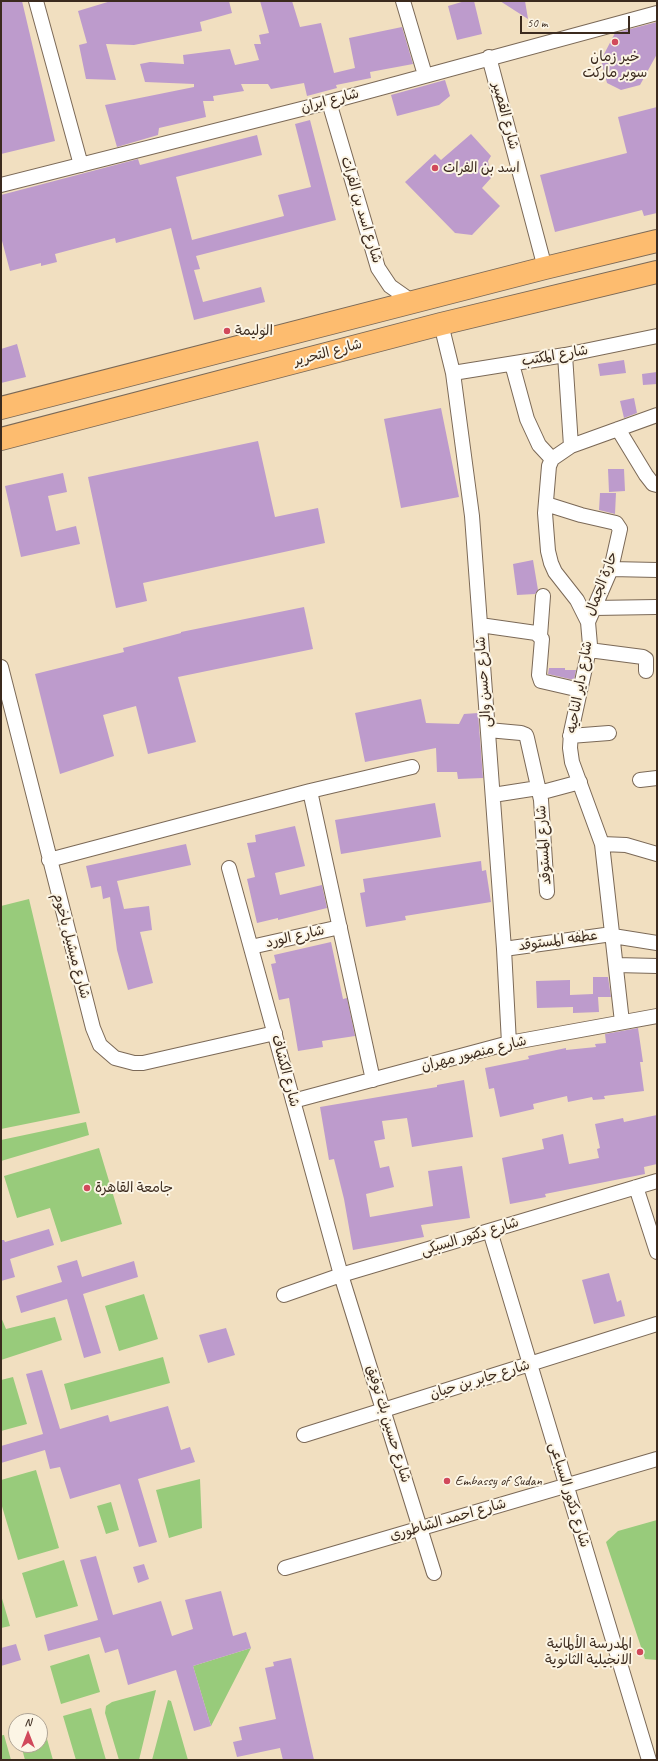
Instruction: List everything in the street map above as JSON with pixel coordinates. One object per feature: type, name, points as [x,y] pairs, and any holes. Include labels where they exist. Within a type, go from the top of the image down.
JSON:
[{"type":"main road","name":"شارع التحرير","points":[[1,408],[545,268],[657,242]]},
{"type":"main road","name":"شارع التحرير","points":[[1,439],[441,324],[657,272]]},
{"type":"main road","points":[[249,344],[247,358],[250,364],[256,369],[263,370]]},
{"type":"main road","points":[[184,361],[191,362],[200,371],[201,378],[194,389]]},
{"type":"street","points":[[36,1],[81,165]]},
{"type":"street","points":[[403,1],[425,75]]},
{"type":"street","name":"شارع ايران","points":[[1,185],[329,102],[489,57],[657,13]]},
{"type":"street","name":"شارع القصير","points":[[489,57],[545,268]]},
{"type":"street","name":"شارع اسد بن الفرات","points":[[329,102],[378,268],[390,286],[407,298],[416,302]]},
{"type":"street","name":"شارع حسن والى","points":[[441,324],[453,373],[472,516],[504,949],[509,1043]]},
{"type":"street","name":"شارع المكتب","points":[[453,373],[565,355],[657,336]]},
{"type":"street","points":[[565,355],[571,446]]},
{"type":"street","points":[[512,364],[527,419],[539,445],[552,459],[571,446],[657,415]]},
{"type":"street","points":[[618,429],[646,475],[653,484],[657,485]]},
{"type":"street","name":"شارع داير الناحيه","points":[[552,459],[548,475],[546,504],[550,563],[577,600],[588,622],[590,645],[570,736],[570,748],[572,762],[602,844],[622,1022]]},
{"type":"street","name":"حارة الجمال","points":[[546,504],[581,515],[616,523],[620,529],[611,569],[588,622]]},
{"type":"street","points":[[611,569],[657,570]]},
{"type":"street","points":[[543,596],[540,636],[542,643],[539,675],[541,682],[580,690]]},
{"type":"street","points":[[594,608],[656,607]]},
{"type":"street","points":[[480,625],[536,633],[540,636]]},
{"type":"street","points":[[589,650],[643,656],[646,659],[646,671]]},
{"type":"street","name":"شارع ميشيل باخوم","points":[[1,667],[92,1028],[98,1041],[107,1052],[124,1062],[143,1063],[275,1033]]},
{"type":"street","points":[[488,730],[521,733],[526,735],[538,790],[493,795]]},
{"type":"street","points":[[570,736],[609,733]]},
{"type":"street","points":[[49,860],[310,791],[412,767]]},
{"type":"street","points":[[640,780],[657,778]]},
{"type":"street","name":"شارع المستوقد","points":[[547,892],[538,790],[580,782]]},
{"type":"street","points":[[310,791],[373,1080]]},
{"type":"street","points":[[602,844],[626,845],[657,854]]},
{"type":"street","name":"شارع الكشاف","points":[[229,868],[341,1275]]},
{"type":"street","name":"شارع الورد","points":[[251,947],[340,927]]},
{"type":"street","name":"عطفه المستوقد","points":[[504,949],[612,935],[657,943]]},
{"type":"street","points":[[616,965],[657,966]]},
{"type":"street","name":"شارع منصور مهران","points":[[293,1101],[509,1043],[657,1016]]},
{"type":"street","name":"شارع دكتور السبكى","points":[[284,1295],[341,1275],[657,1181]]},
{"type":"street","points":[[636,1187],[657,1252]]},
{"type":"street","name":"شارع دكتور السباعى","points":[[490,1231],[649,1760]]},
{"type":"street","name":"شارع حسين بك توفيق","points":[[341,1275],[434,1573]]},
{"type":"street","name":"شارع جابر بن حيان","points":[[304,1435],[657,1324]]},
{"type":"street","name":"شارع احمد الشاطورى","points":[[285,1568],[657,1459]]},
{"type":"green space","points":[[29,899],[80,1113],[1,1129],[1,906]]},
{"type":"green space","points":[[86,1122],[89,1135],[1,1161],[1,1140]]},
{"type":"green space","points":[[99,1148],[122,1224],[61,1242],[50,1208],[17,1218],[4,1176]]},
{"type":"green space","points":[[144,1294],[158,1339],[119,1351],[105,1306]]},
{"type":"green space","points":[[1,1317],[6,1329],[55,1317],[62,1340],[1,1360]]},
{"type":"green space","points":[[163,1357],[170,1383],[71,1410],[64,1384]]},
{"type":"green space","points":[[13,1377],[27,1424],[1,1431],[1,1380]]},
{"type":"green space","points":[[36,1470],[59,1548],[18,1560],[1,1503],[1,1480]]},
{"type":"green space","points":[[200,1479],[202,1528],[169,1538],[156,1490]]},
{"type":"green space","points":[[111,1502],[119,1530],[106,1534],[97,1506]]},
{"type":"green space","points":[[657,1520],[657,1660],[645,1659],[606,1542],[618,1531]]},
{"type":"green space","points":[[64,1560],[78,1606],[36,1618],[22,1573]]},
{"type":"green space","points":[[1,1595],[10,1626],[1,1628]]},
{"type":"green space","points":[[251,1648],[211,1726],[193,1666]]},
{"type":"green space","points":[[89,1654],[100,1692],[61,1704],[50,1666]]},
{"type":"green space","points":[[156,1690],[139,1760],[119,1760],[105,1713],[106,1706],[112,1702]]},
{"type":"green space","points":[[168,1700],[171,1701],[188,1760],[152,1760]]},
{"type":"green space","points":[[91,1708],[106,1760],[76,1760],[63,1716]]},
{"type":"green space","points":[[4,1735],[11,1760],[1,1760],[1,1736]]},
{"type":"green space","points":[[48,1742],[53,1760],[25,1760],[23,1753],[48,1753]]},
{"type":"building","points":[[1,1],[22,1],[55,141],[1,154]]},
{"type":"building","points":[[111,1],[229,1],[232,13],[200,22],[202,31],[134,45],[106,44],[116,80],[86,79],[79,45],[87,43],[78,11]]},
{"type":"building","points":[[260,1],[292,1],[300,27],[321,23],[334,73],[355,68],[349,38],[402,27],[413,64],[370,72],[371,78],[336,85],[337,88],[307,96],[304,83],[271,89],[268,84],[241,84],[244,91],[213,96],[214,101],[203,101],[206,117],[159,128],[158,135],[117,147],[105,105],[194,87],[194,84],[145,82],[140,64],[150,62],[184,64],[183,55],[230,49],[235,65],[259,60],[254,44],[261,44],[259,35],[269,33]]},
{"type":"building","points":[[465,1],[474,1],[482,34],[457,40],[448,6]]},
{"type":"building","points":[[500,1],[525,1],[528,19]]},
{"type":"building","points":[[657,22],[657,54],[640,85],[621,90],[607,83],[601,60],[615,33]]},
{"type":"building","points":[[445,80],[450,96],[439,105],[397,116],[391,95]]},
{"type":"building","points":[[657,107],[657,213],[644,216],[642,210],[555,232],[540,175],[627,153],[618,117]]},
{"type":"building","points":[[310,120],[336,220],[196,256],[200,269],[194,270],[203,302],[261,287],[265,302],[194,320],[171,228],[116,243],[115,238],[55,254],[57,262],[41,266],[41,263],[10,271],[1,237],[1,195],[138,159],[140,165],[257,135],[262,155],[176,177],[192,240],[284,216],[278,195],[311,187],[295,124]]},
{"type":"building","points":[[471,134],[491,156],[488,161],[491,178],[482,188],[500,206],[472,235],[455,233],[405,182],[435,154],[441,160]]},
{"type":"building","points":[[17,344],[26,377],[1,383],[1,349]]},
{"type":"building","points":[[624,360],[626,373],[600,376],[598,364]]},
{"type":"building","points":[[657,372],[657,384],[643,385],[642,374]]},
{"type":"building","points":[[634,398],[637,413],[624,418],[620,401]]},
{"type":"building","points":[[441,408],[459,497],[401,508],[384,419]]},
{"type":"building","points":[[258,441],[275,517],[318,508],[325,543],[143,583],[147,601],[116,608],[88,477]]},
{"type":"building","points":[[608,469],[624,469],[625,491],[609,492]]},
{"type":"building","points":[[63,473],[67,492],[48,496],[56,531],[76,526],[80,544],[21,557],[5,486]]},
{"type":"building","points":[[600,493],[616,493],[615,514],[599,510]]},
{"type":"building","points":[[533,560],[538,590],[535,594],[517,595],[513,564]]},
{"type":"building","points":[[304,607],[313,649],[178,677],[196,742],[148,754],[136,706],[103,715],[114,756],[60,774],[35,674],[124,652],[123,648],[181,632]]},
{"type":"building","points":[[549,668],[576,670],[574,680],[548,674]]},
{"type":"building","points":[[421,699],[426,723],[459,724],[464,714],[478,713],[483,778],[458,779],[457,772],[437,772],[436,748],[365,762],[355,713]]},
{"type":"building","points":[[435,803],[441,837],[341,854],[335,820]]},
{"type":"building","points":[[295,826],[305,866],[275,873],[280,895],[322,885],[327,908],[278,920],[278,918],[257,923],[247,879],[255,877],[247,843],[256,842],[255,835]]},
{"type":"building","points":[[186,844],[191,865],[117,881],[124,909],[149,906],[152,930],[140,932],[153,983],[128,990],[117,950],[110,897],[103,899],[101,886],[91,888],[86,866]]},
{"type":"building","points":[[481,861],[482,871],[486,870],[491,902],[405,916],[406,920],[366,927],[360,893],[365,892],[363,879]]},
{"type":"building","points":[[331,942],[343,999],[347,998],[355,1036],[322,1041],[323,1047],[298,1051],[289,998],[279,1000],[271,964],[276,963],[274,955]]},
{"type":"building","points":[[593,977],[608,977],[611,997],[598,997],[599,1012],[573,1013],[573,1007],[537,1008],[536,981],[570,980],[570,995],[593,994]]},
{"type":"building","points":[[638,1028],[643,1062],[640,1062],[644,1091],[604,1096],[605,1099],[593,1100],[592,1097],[568,1102],[567,1096],[533,1104],[534,1109],[500,1117],[494,1088],[489,1089],[485,1068],[529,1059],[528,1056],[566,1048],[566,1050],[596,1047],[595,1044],[606,1043],[605,1034]]},
{"type":"building","points":[[464,1080],[473,1137],[412,1147],[407,1118],[382,1121],[385,1139],[374,1141],[380,1168],[389,1166],[394,1187],[366,1194],[370,1217],[433,1206],[428,1171],[462,1166],[470,1218],[421,1225],[424,1237],[353,1250],[344,1199],[334,1159],[329,1160],[320,1107],[437,1087],[437,1085]]},
{"type":"building","points":[[657,1115],[657,1164],[644,1167],[645,1174],[545,1194],[546,1197],[510,1204],[502,1158],[544,1149],[542,1139],[563,1134],[569,1164],[599,1158],[597,1149],[600,1148],[595,1124],[623,1118],[624,1122]]},
{"type":"building","points":[[49,1229],[54,1245],[10,1259],[15,1277],[1,1281],[1,1240],[4,1240],[5,1242]]},
{"type":"building","points":[[77,1260],[82,1277],[134,1261],[138,1277],[83,1294],[101,1353],[84,1358],[67,1299],[21,1313],[16,1296],[62,1282],[57,1266]]},
{"type":"building","points":[[609,1273],[617,1302],[621,1300],[625,1316],[594,1324],[582,1280]]},
{"type":"building","points":[[226,1328],[235,1355],[208,1363],[199,1335]]},
{"type":"building","points":[[42,1370],[60,1429],[108,1415],[110,1422],[168,1406],[181,1450],[190,1447],[195,1462],[138,1479],[157,1542],[139,1547],[120,1484],[70,1499],[60,1467],[50,1469],[45,1450],[1,1463],[1,1446],[43,1434],[26,1374]]},
{"type":"building","points":[[96,1556],[113,1615],[161,1601],[172,1636],[193,1629],[185,1600],[221,1591],[233,1636],[246,1632],[251,1648],[193,1666],[211,1726],[194,1731],[176,1670],[128,1685],[118,1649],[105,1653],[100,1637],[48,1651],[44,1635],[98,1620],[80,1560]]},
{"type":"building","points":[[144,1564],[149,1579],[138,1583],[133,1567]]},
{"type":"building","points":[[16,1644],[21,1660],[1,1666],[1,1648]]},
{"type":"building","points":[[291,1658],[314,1760],[283,1760],[280,1748],[237,1757],[233,1742],[242,1740],[239,1727],[276,1719],[265,1668],[274,1666],[273,1662]]},
{"type":"place","name":"خير زمان سوبر ماركت","points":[[615,42]]},
{"type":"place","name":"اسد بن الفرات","points":[[435,168]]},
{"type":"place","name":"الوليمة","points":[[227,331]]},
{"type":"place","name":"جامعة القاهرة","points":[[87,1188]]},
{"type":"place","name":"Embassy of Sudan","points":[[447,1481]]},
{"type":"place","name":"المدرسة الألمانية الانجيلية الثانوية","points":[[640,1652]]}]
